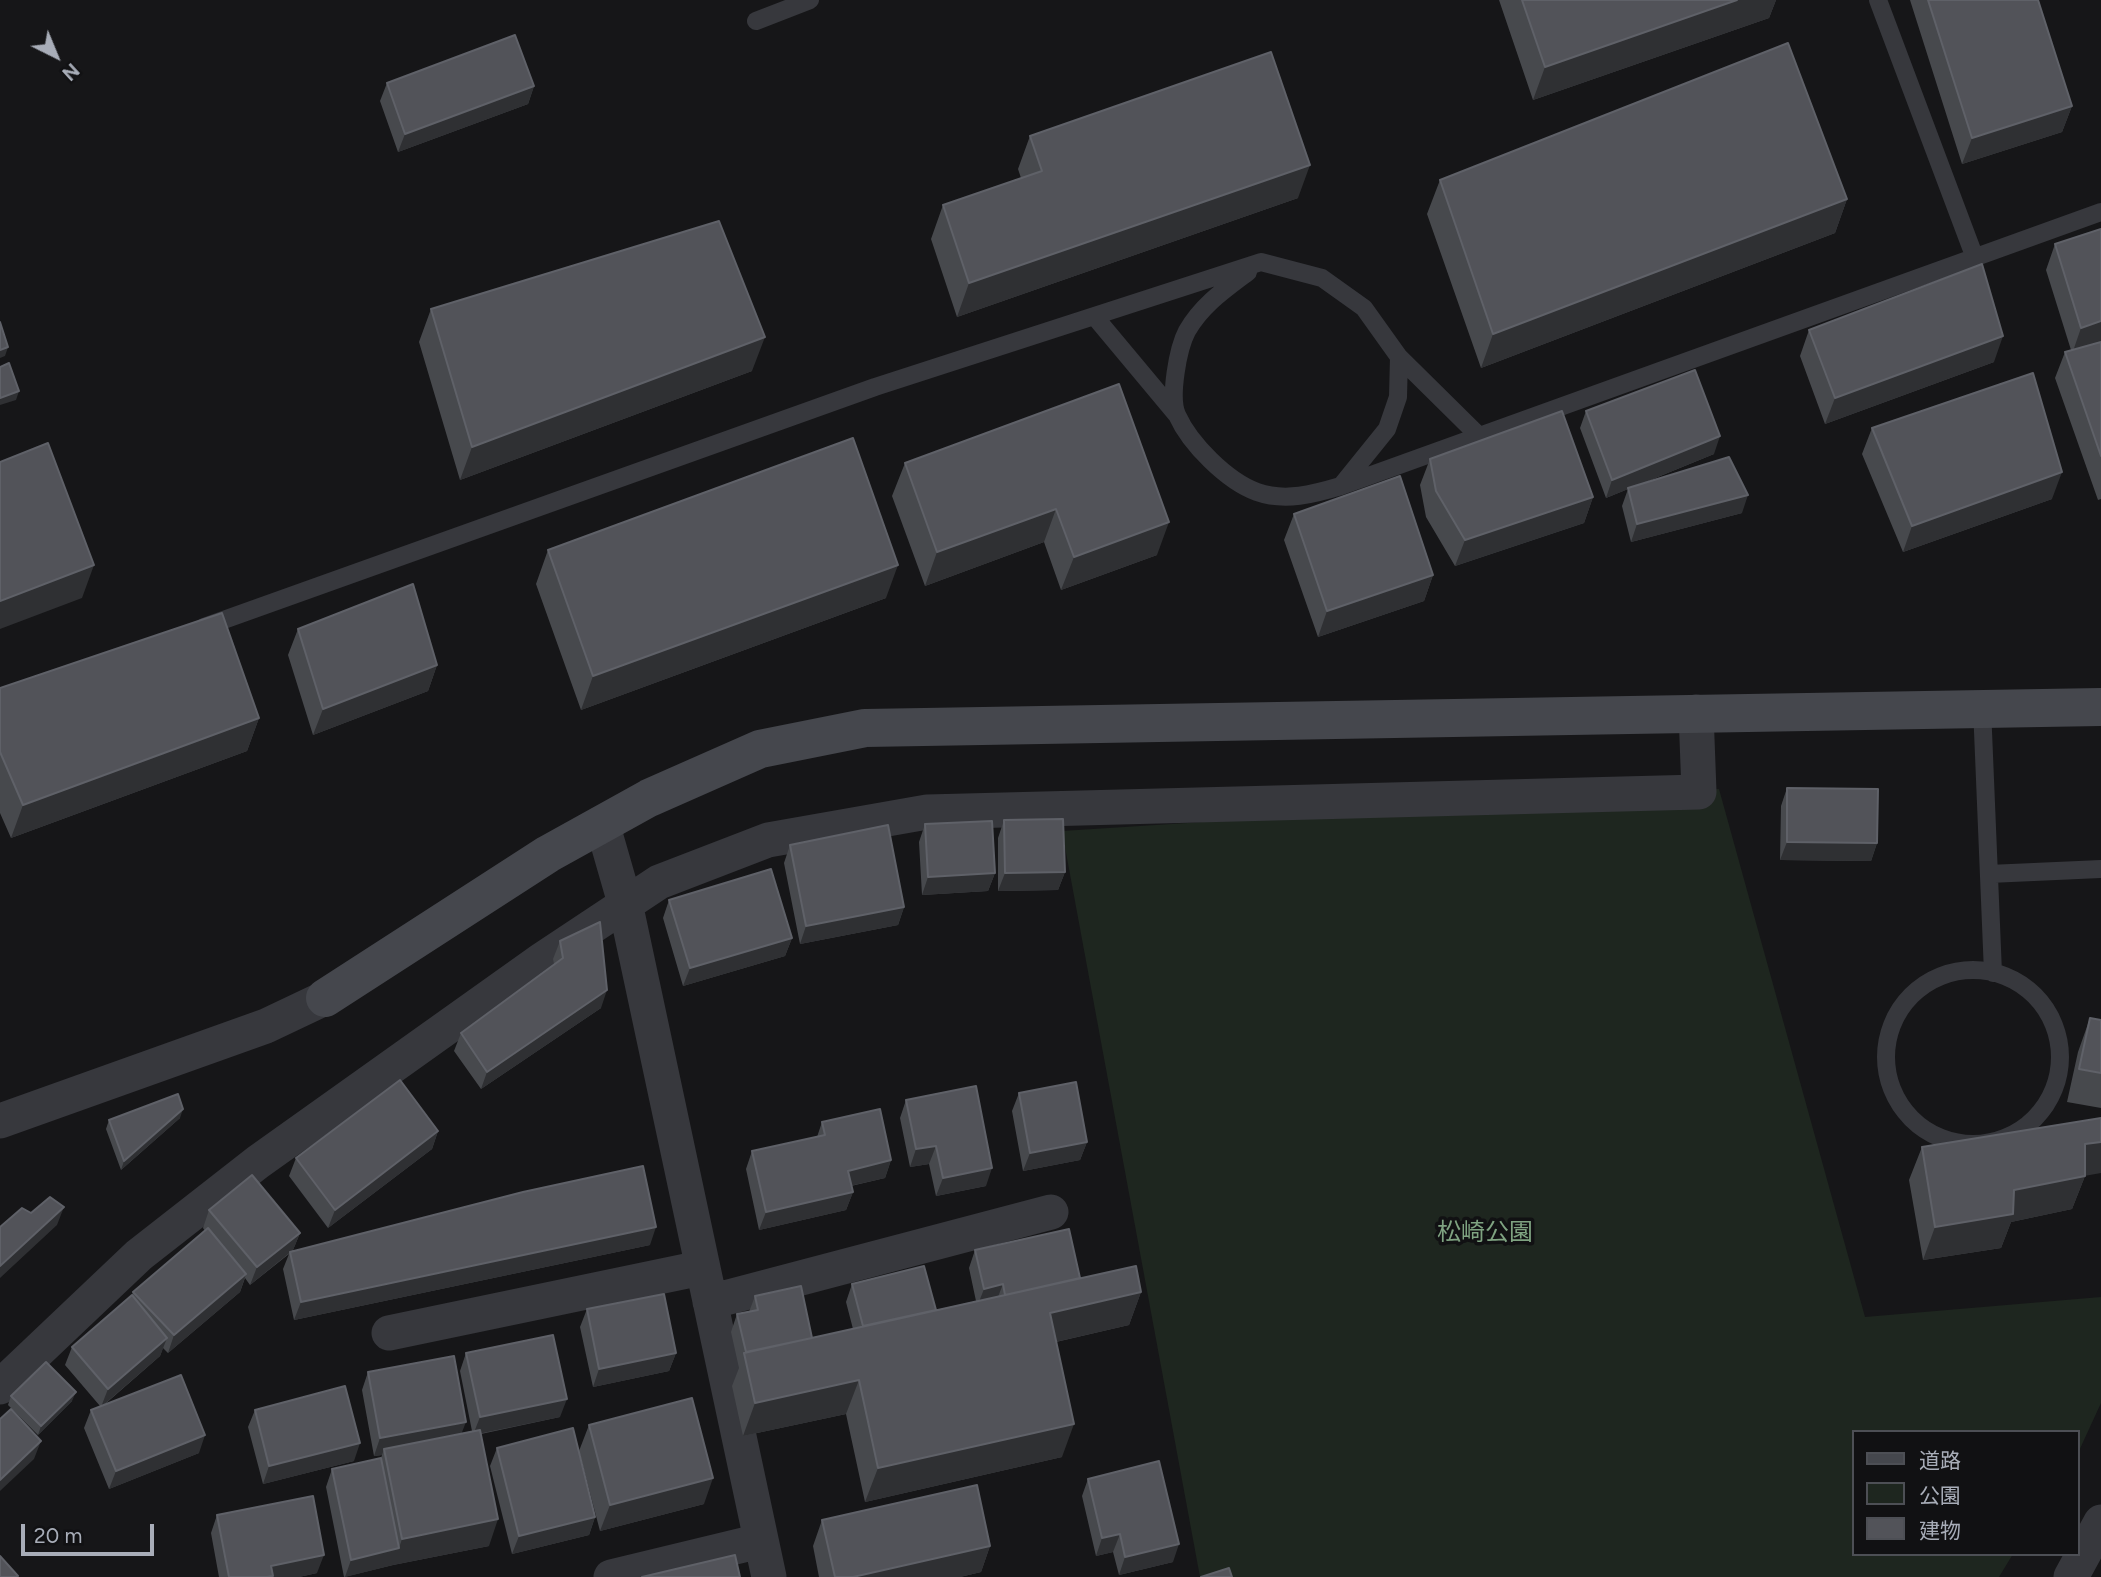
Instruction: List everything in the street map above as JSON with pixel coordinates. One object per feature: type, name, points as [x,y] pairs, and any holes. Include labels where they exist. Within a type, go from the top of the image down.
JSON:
[{"type":"street","points":[[0,1121],[266,1026],[325,998],[548,854],[649,798],[760,749],[865,728],[2101,707]]},
{"type":"street","points":[[0,1387],[139,1255],[258,1162],[625,903],[659,882],[768,840],[928,812],[1699,792],[1696,712]]},
{"type":"street","points":[[602,824],[625,903],[769,1577]]},
{"type":"street","points":[[710,1302],[1051,1212]]},
{"type":"street","points":[[389,1333],[701,1268]]},
{"type":"street","points":[[2071,1577],[2101,1522]]},
{"type":"street","points":[[611,1577],[760,1541]]},
{"type":"lane","points":[[756,21],[810,0]]},
{"type":"lane","points":[[1878,0],[1975,258]]},
{"type":"lane","points":[[1095,317],[1176,414],[1216,468],[1258,492],[1301,497],[1341,486],[2101,212]]},
{"type":"lane","points":[[183,635],[862,392],[1261,262],[1322,278],[1364,308],[1399,357],[1479,436]]},
{"type":"lane","points":[[1176,414],[1175,375],[1186,333],[1207,303],[1261,262]]},
{"type":"lane","points":[[1341,486],[1387,429],[1398,397],[1399,357]]},
{"type":"lane","points":[[1982,707],[1993,973]]},
{"type":"lane","points":[[1989,874],[2101,869]]},
{"type":"lane","points":[[1967,969],[1993,973],[2001,974],[2031,990],[2052,1018],[2061,1051],[2057,1085],[2040,1115],[2013,1136],[1980,1145],[1945,1141],[1916,1124],[1895,1097],[1886,1064],[1890,1030],[1907,1000],[1934,979],[1967,969]]},
{"type":"green space","name":"松崎公園","points":[[1719,789],[1865,1317],[2101,1297],[2101,1403],[2080,1449],[2080,1430],[1853,1430],[1853,1556],[2012,1556],[1999,1577],[1200,1577],[1062,831]]},
{"type":"building","points":[[1522,0],[1737,0],[1545,67]]},
{"type":"building","points":[[1928,0],[2038,0],[2072,106],[1972,138]]},
{"type":"building","points":[[515,35],[534,86],[405,134],[387,83]]},
{"type":"building","points":[[1788,43],[1847,199],[1493,334],[1440,180]]},
{"type":"building","points":[[1271,52],[1310,165],[969,283],[943,205],[1042,171],[1030,136]]},
{"type":"building","points":[[719,221],[765,337],[472,447],[431,309]]},
{"type":"building","points":[[2101,229],[2101,321],[2081,328],[2055,244]]},
{"type":"building","points":[[1982,264],[2003,336],[1835,398],[1809,330]]},
{"type":"building","points":[[0,322],[8,347],[0,350]]},
{"type":"building","points":[[2101,342],[2101,456],[2065,352]]},
{"type":"building","points":[[9,363],[19,391],[0,398],[0,367]]},
{"type":"building","points":[[1695,370],[1720,436],[1612,480],[1586,411]]},
{"type":"building","points":[[2033,373],[2062,472],[1912,526],[1872,428]]},
{"type":"building","points":[[1119,384],[1169,522],[1074,557],[1056,509],[937,552],[905,463]]},
{"type":"building","points":[[1562,411],[1593,497],[1465,540],[1436,491],[1430,459]]},
{"type":"building","points":[[853,438],[898,565],[593,676],[548,550]]},
{"type":"building","points":[[48,443],[94,565],[0,601],[0,462]]},
{"type":"building","points":[[1729,457],[1748,495],[1637,524],[1628,488]]},
{"type":"building","points":[[1400,476],[1433,575],[1327,611],[1294,514]]},
{"type":"building","points":[[413,584],[437,665],[323,709],[298,629]]},
{"type":"building","points":[[222,613],[259,718],[23,805],[0,752],[0,688]]},
{"type":"building","points":[[1787,788],[1878,789],[1877,843],[1787,842]]},
{"type":"building","points":[[1063,819],[1065,872],[1005,873],[1004,820]]},
{"type":"building","points":[[992,821],[995,873],[928,877],[925,824]]},
{"type":"building","points":[[888,825],[904,907],[806,926],[790,845]]},
{"type":"building","points":[[771,869],[792,938],[690,968],[669,900]]},
{"type":"building","points":[[600,922],[607,990],[487,1072],[461,1033],[563,958],[560,941]]},
{"type":"building","points":[[2090,1018],[2101,1020],[2101,1073],[2079,1069]]},
{"type":"building","points":[[400,1080],[438,1131],[335,1210],[296,1158]]},
{"type":"building","points":[[1076,1082],[1087,1142],[1030,1153],[1019,1093]]},
{"type":"building","points":[[976,1086],[992,1168],[943,1178],[936,1146],[916,1149],[906,1100]]},
{"type":"building","points":[[178,1094],[183,1109],[124,1161],[109,1120]]},
{"type":"building","points":[[880,1109],[891,1160],[848,1171],[853,1192],[766,1212],[752,1151],[825,1135],[822,1122]]},
{"type":"building","points":[[2101,1118],[2101,1142],[2085,1144],[2085,1176],[2014,1190],[2013,1214],[1935,1227],[1922,1147]]},
{"type":"building","points":[[643,1166],[656,1227],[301,1302],[290,1252],[523,1192]]},
{"type":"building","points":[[252,1175],[300,1233],[257,1267],[209,1210]]},
{"type":"building","points":[[50,1197],[64,1207],[0,1266],[0,1227],[22,1208],[31,1213]]},
{"type":"building","points":[[208,1228],[246,1274],[174,1335],[133,1292]]},
{"type":"building","points":[[1069,1229],[1080,1278],[1005,1295],[1003,1284],[984,1289],[975,1250]]},
{"type":"building","points":[[924,1266],[936,1310],[863,1326],[852,1284]]},
{"type":"building","points":[[1136,1266],[1141,1292],[1050,1313],[1074,1424],[878,1468],[859,1380],[755,1403],[744,1353]]},
{"type":"building","points":[[801,1286],[812,1338],[746,1352],[737,1314],[758,1310],[755,1296]]},
{"type":"building","points":[[664,1294],[676,1353],[599,1369],[587,1309]]},
{"type":"building","points":[[132,1295],[167,1338],[108,1389],[72,1347]]},
{"type":"building","points":[[553,1335],[567,1399],[480,1417],[466,1353]]},
{"type":"building","points":[[454,1356],[466,1422],[380,1438],[368,1372]]},
{"type":"building","points":[[46,1362],[76,1392],[41,1426],[11,1396]]},
{"type":"building","points":[[181,1375],[205,1435],[116,1471],[91,1410]]},
{"type":"building","points":[[345,1386],[360,1443],[269,1466],[255,1410]]},
{"type":"building","points":[[692,1398],[713,1478],[610,1505],[589,1425]]},
{"type":"building","points":[[11,1409],[41,1441],[0,1480],[0,1419]]},
{"type":"building","points":[[573,1428],[595,1517],[519,1536],[497,1448]]},
{"type":"building","points":[[480,1430],[498,1519],[402,1539],[384,1449]]},
{"type":"building","points":[[381,1458],[399,1548],[351,1560],[332,1469]]},
{"type":"building","points":[[1159,1461],[1179,1544],[1125,1557],[1120,1534],[1102,1538],[1088,1479]]},
{"type":"building","points":[[977,1485],[990,1546],[853,1577],[835,1577],[822,1520]]},
{"type":"building","points":[[313,1496],[324,1555],[271,1566],[273,1576],[229,1577],[217,1515]]},
{"type":"building","points":[[735,1555],[740,1577],[642,1577]]},
{"type":"building","points":[[0,1556],[18,1576],[0,1577]]},
{"type":"building","points":[[1229,1568],[1232,1577],[1201,1577]]}]
